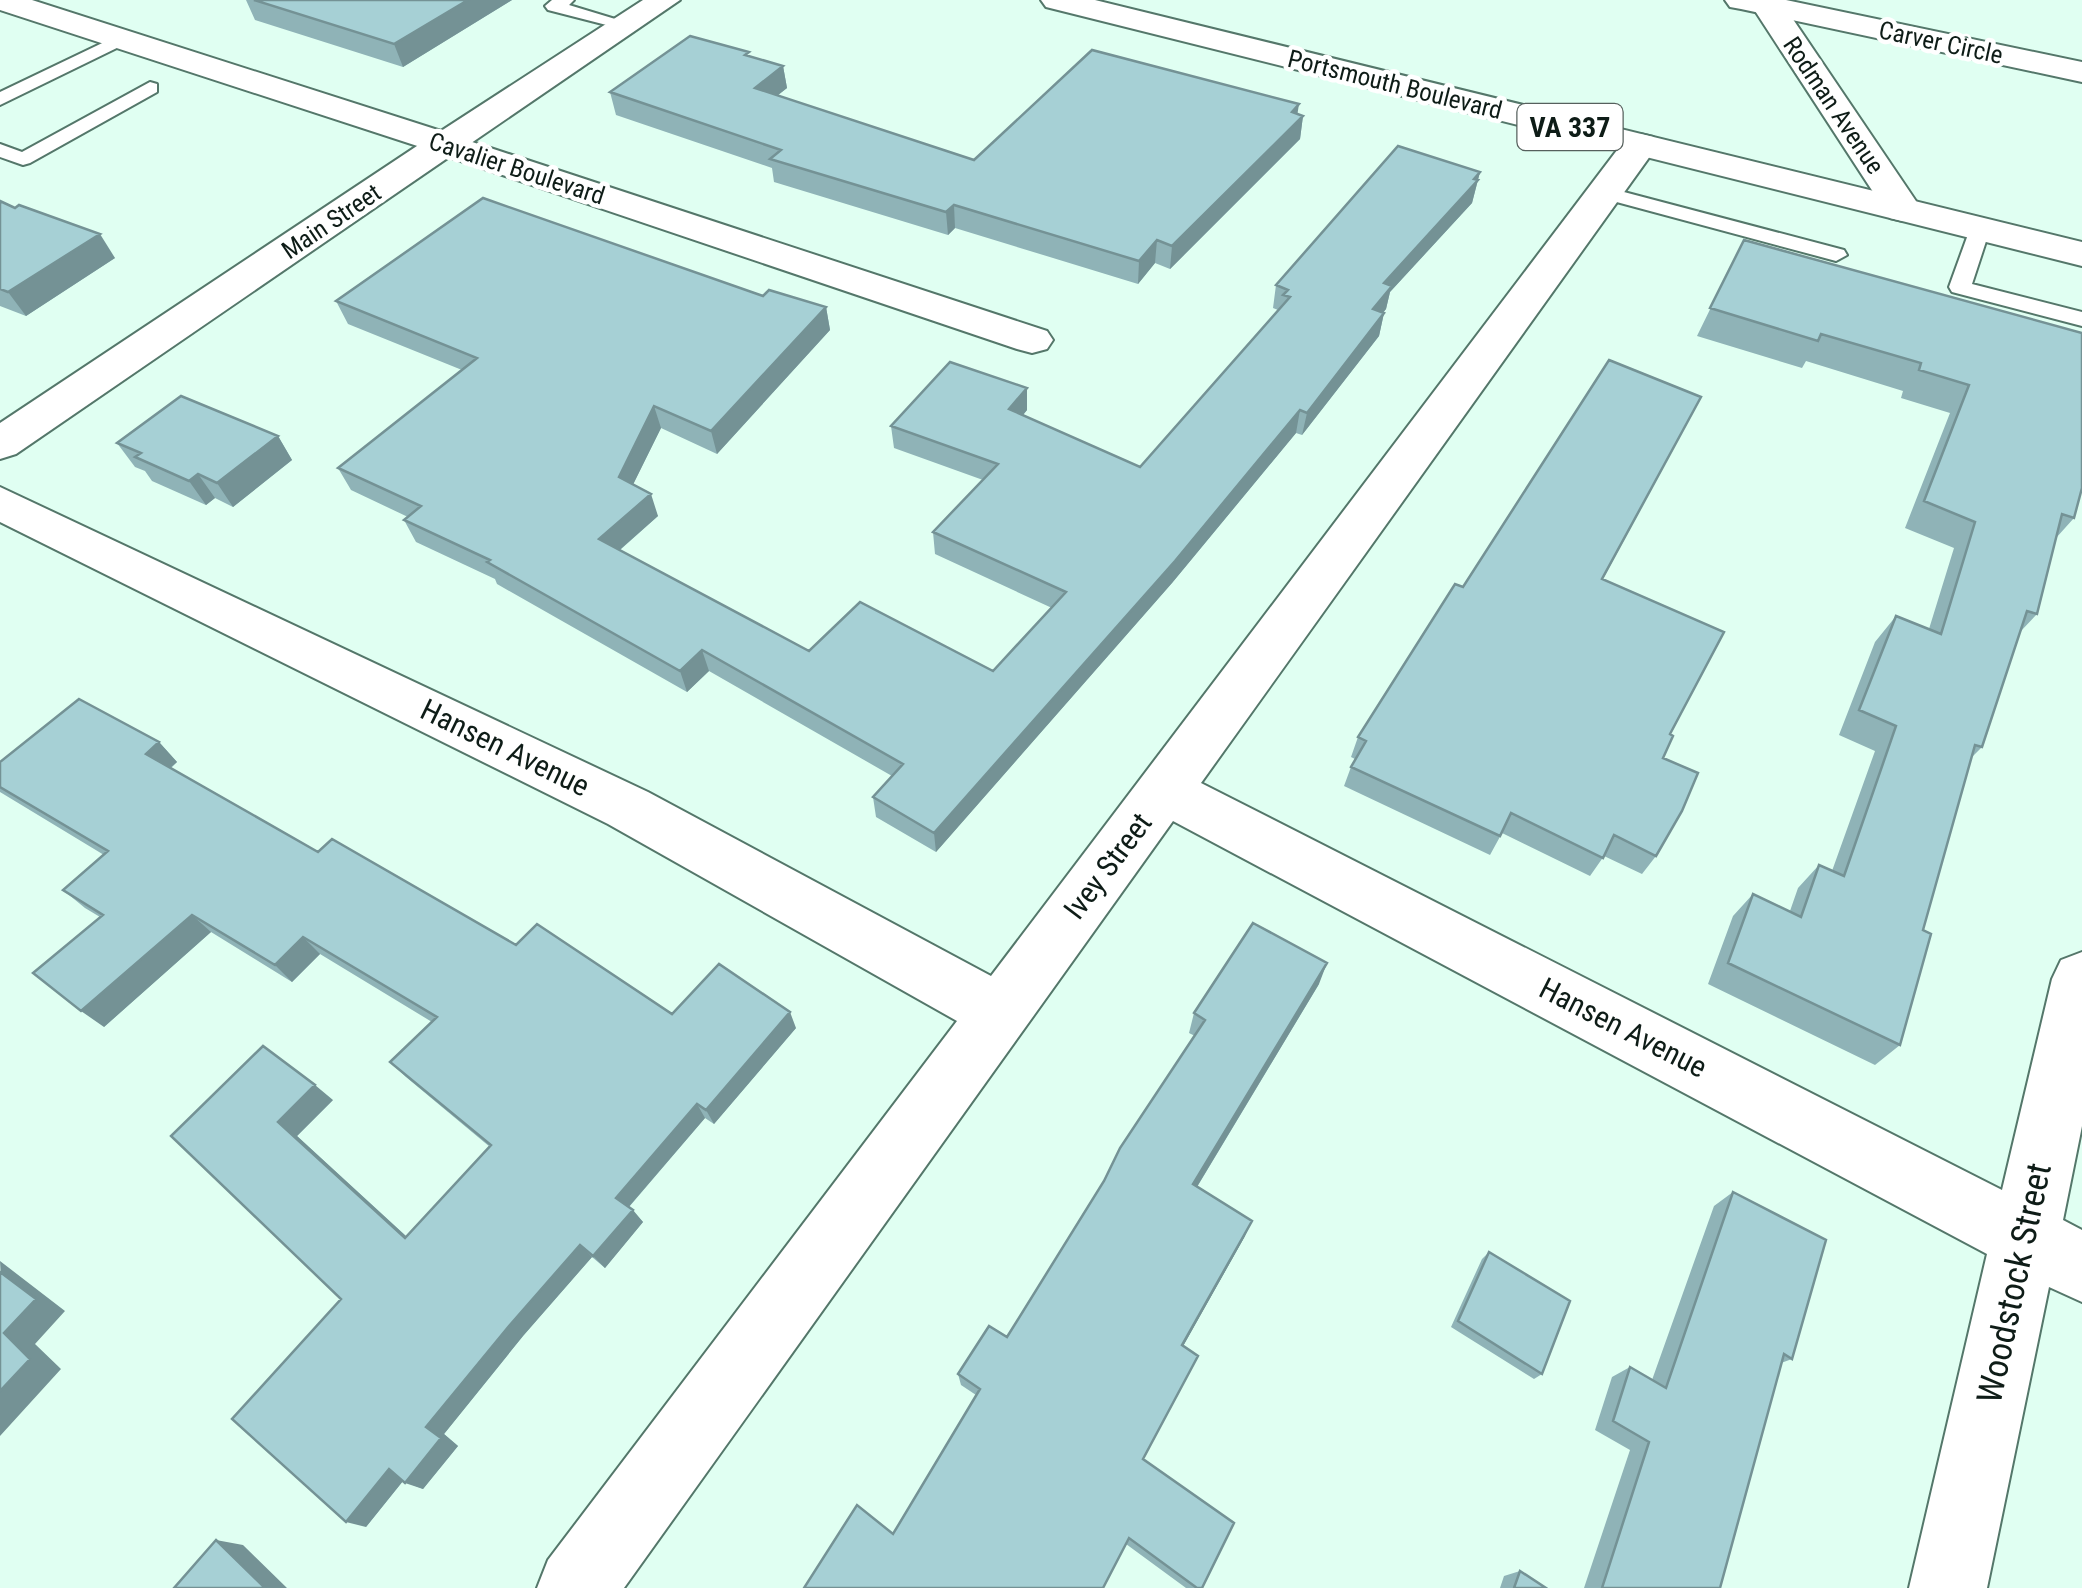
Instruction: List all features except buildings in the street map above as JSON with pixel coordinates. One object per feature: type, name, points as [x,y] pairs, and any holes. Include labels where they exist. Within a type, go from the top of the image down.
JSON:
[{"type":"street","name":"Cavalier Boulevard","points":[[0,0],[1032,340]]},
{"type":"street","name":"Main Street","points":[[0,444],[664,0]]},
{"type":"street","name":"Portsmouth Boulevard","points":[[1058,0],[2082,254]]},
{"type":"street","name":"Carver Circle","points":[[1758,2],[2082,72]]},
{"type":"street","name":"Rodman Avenue","points":[[1758,2],[1903,210]]},
{"type":"street","name":"Ivey Street","points":[[576,1588],[1640,145]]},
{"type":"street","name":"Hansen Avenue","points":[[0,503],[628,808],[848,926],[998,1013]]},
{"type":"street","name":"Hansen Avenue","points":[[1164,790],[2053,1252]]},
{"type":"street","name":"Woodstock Street","points":[[1948,1588],[2053,1252],[2082,978]]},
{"type":"lane","points":[[565,0],[554,6],[626,25]]},
{"type":"lane","points":[[0,99],[118,40]]},
{"type":"lane","points":[[0,150],[23,159],[150,88]]},
{"type":"lane","points":[[1604,193],[1836,255]]},
{"type":"lane","points":[[1980,229],[1960,287],[2082,319]]}]
